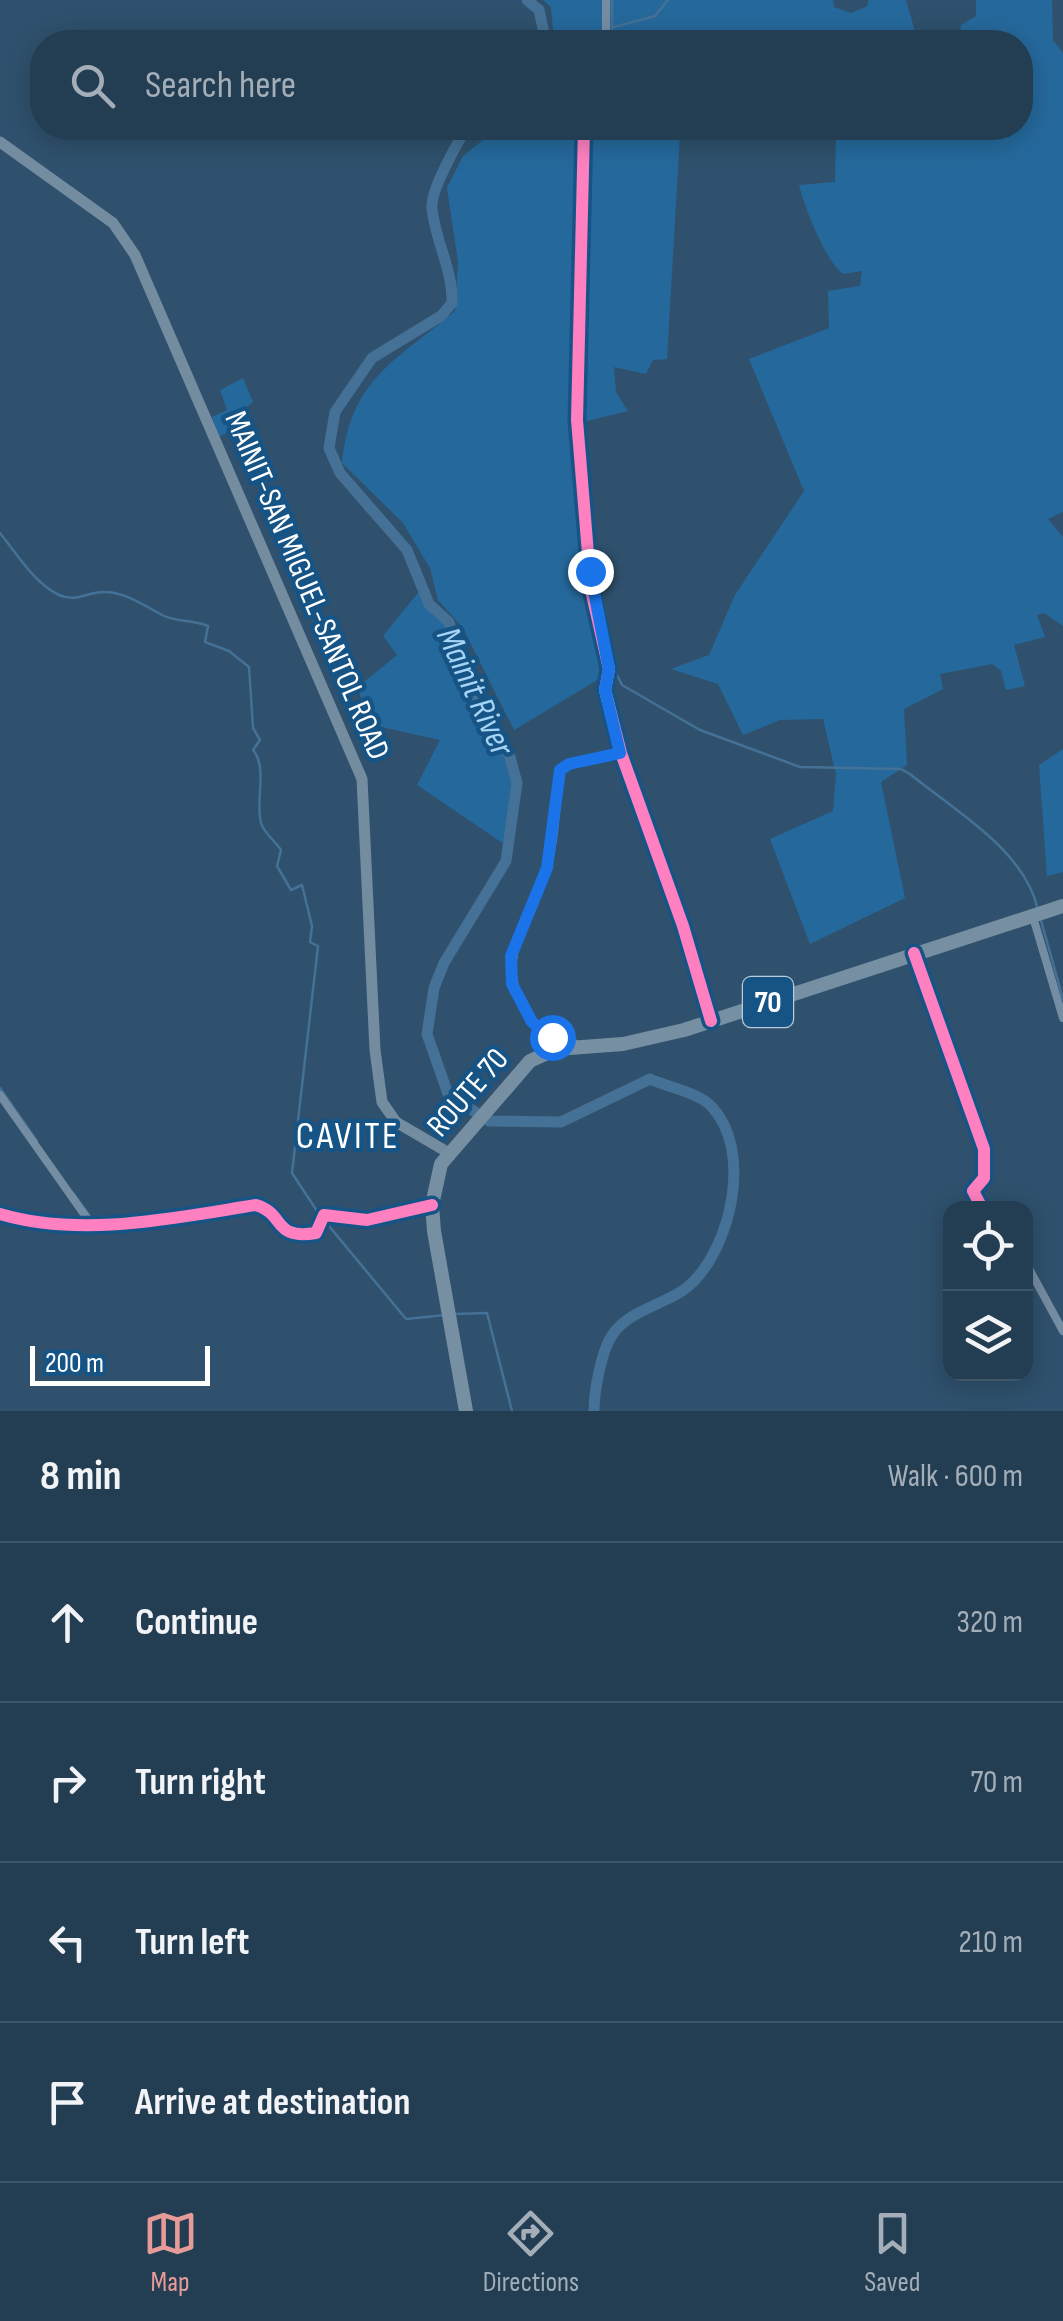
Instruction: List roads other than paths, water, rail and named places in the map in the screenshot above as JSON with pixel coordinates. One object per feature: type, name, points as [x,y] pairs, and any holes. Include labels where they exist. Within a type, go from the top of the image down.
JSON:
[{"type":"highway","name":"ROUTE 70","points":[[466,1411],[432,1205],[441,1164],[508,1086],[540,1056],[623,1044],[711,1021],[1058,908]]},
{"type":"main road","name":"MAINIT-SAN MIGUEL-SANTOL ROAD","points":[[0,142],[113,223],[135,255],[362,779],[375,1050],[382,1102],[396,1122],[453,1148]]},
{"type":"street","points":[[606,0],[606,30]]},
{"type":"street","points":[[584,140],[578,454],[591,590],[609,669],[605,690],[620,753],[683,926],[711,1021]]},
{"type":"street","points":[[588,1047],[552,1037],[532,1022],[512,984],[511,956],[547,868],[560,770],[569,764],[620,753]]},
{"type":"street","points":[[1033,914],[1063,1018]]},
{"type":"street","points":[[914,954],[984,1150],[984,1178],[973,1192],[978,1201]]},
{"type":"street","points":[[0,1095],[91,1224]]},
{"type":"street","points":[[0,1214],[42,1226],[256,1205],[266,1209],[282,1230],[297,1236],[316,1233],[322,1216],[368,1220],[432,1205]]},
{"type":"street","points":[[1033,1276],[1063,1330]]},
{"type":"waterway","name":"Mainit River","points":[[527,0],[539,10],[543,30]]},
{"type":"waterway","points":[[612,0],[612,30]]},
{"type":"waterway","points":[[614,27],[655,16],[668,0]]},
{"type":"waterway","name":"Mainit River","points":[[460,140],[435,191],[432,208],[450,278],[452,303],[441,316],[372,358],[335,412],[329,448],[340,473],[407,550],[429,604],[449,622],[468,687],[510,757],[517,783],[506,861],[444,963],[434,988],[427,1034],[448,1094],[489,1121],[561,1122],[650,1079],[692,1094],[712,1107],[724,1125],[734,1171],[727,1221],[707,1265],[684,1289],[628,1319],[611,1337],[599,1373],[594,1411]]},
{"type":"waterway","points":[[587,146],[588,140]]},
{"type":"waterway","points":[[582,366],[586,199]]},
{"type":"waterway","points":[[0,533],[34,576],[59,595],[71,598],[99,592],[120,594],[167,617],[208,626],[205,642],[229,651],[249,667],[253,728],[260,740],[253,750],[261,775],[261,823],[281,850],[277,866],[291,890],[302,885],[312,926],[310,942],[318,946],[292,1173],[319,1214]]},
{"type":"waterway","points":[[612,665],[622,685],[700,730],[800,767],[901,769],[910,774],[1004,850],[1031,888],[1038,910]]},
{"type":"waterway","points":[[1040,917],[1063,999]]},
{"type":"waterway","points":[[0,1088],[37,1141]]},
{"type":"waterway","points":[[73,1193],[90,1216]]},
{"type":"waterway","points":[[324,1220],[406,1319],[445,1315]]},
{"type":"waterway","points":[[453,1314],[487,1313],[512,1411]]},
{"type":"district","name":"CAVITE","points":[[348,1135]]}]
